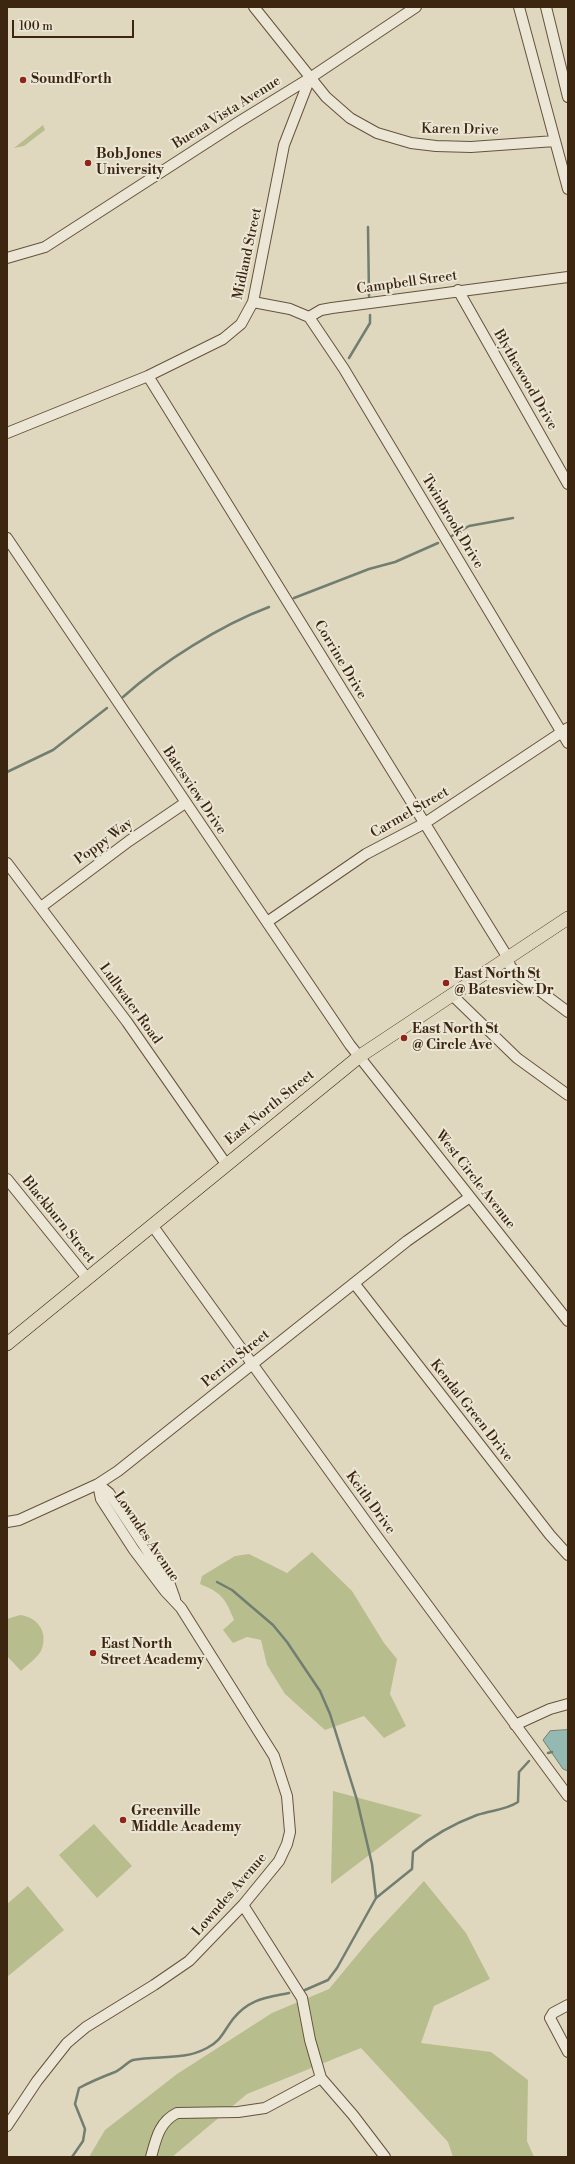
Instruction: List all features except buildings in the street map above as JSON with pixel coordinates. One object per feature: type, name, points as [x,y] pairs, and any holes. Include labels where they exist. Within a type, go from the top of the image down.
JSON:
[{"type":"main road","name":"East North Street","points":[[7,1344],[360,1056],[568,918]]},
{"type":"street","name":"Karen Drive","points":[[254,7],[310,78],[338,109],[384,137],[411,143],[443,146],[511,145],[555,141]]},
{"type":"street","name":"Buena Vista Avenue","points":[[7,258],[45,247],[310,78],[416,7]]},
{"type":"street","points":[[519,7],[555,141],[565,163],[568,189]]},
{"type":"street","points":[[546,7],[568,97]]},
{"type":"street","name":"Midland Street","points":[[7,433],[148,376],[223,339],[241,324],[253,302],[284,144],[310,78]]},
{"type":"street","name":"Campbell Street","points":[[309,317],[321,310],[332,308],[458,290],[568,277]]},
{"type":"street","name":"Blythewood Drive","points":[[458,290],[568,484]]},
{"type":"street","points":[[253,302],[290,309],[309,317]]},
{"type":"street","name":"Twinbrook Drive","points":[[309,317],[344,369],[447,543],[565,730],[568,743]]},
{"type":"street","name":"Corrine Drive","points":[[148,376],[508,958],[510,966],[516,973],[568,1012]]},
{"type":"street","name":"Batesview Drive","points":[[7,538],[350,1045],[360,1056]]},
{"type":"street","name":"Carmel Street","points":[[267,922],[366,854],[424,823],[565,730]]},
{"type":"street","name":"Poppy Way","points":[[41,906],[129,840],[185,802]]},
{"type":"street","name":"Lullwater Road","points":[[7,863],[41,906],[127,1022],[226,1164]]},
{"type":"street","points":[[452,995],[517,1058],[568,1095]]},
{"type":"street","name":"West Circle Avenue","points":[[360,1056],[568,1321]]},
{"type":"street","name":"Blackburn Street","points":[[7,1179],[88,1278]]},
{"type":"street","name":"Perrin Street","points":[[7,1522],[19,1520],[98,1484],[118,1471],[407,1241],[470,1197]]},
{"type":"street","name":"Keith Drive","points":[[152,1225],[568,1796]]},
{"type":"street","name":"Kendal Green Drive","points":[[354,1283],[550,1535],[568,1555]]},
{"type":"street","name":"Lowndes Avenue","points":[[98,1484],[101,1498],[134,1550],[165,1591],[176,1601]]},
{"type":"street","name":"Lowndes Avenue","points":[[7,2126],[36,2081],[67,2042],[86,2027],[154,1986],[189,1961],[243,1905],[279,1861],[287,1844],[290,1832],[287,1796],[274,1756],[176,1601],[170,1585],[109,1493],[98,1484]]},
{"type":"street","points":[[515,1725],[550,1708],[568,1704]]},
{"type":"street","points":[[243,1905],[302,1998],[310,2040],[320,2078],[353,2115],[385,2157]]},
{"type":"street","points":[[568,2005],[553,2013],[550,2018],[568,2052]]},
{"type":"street","points":[[151,2157],[159,2130],[169,2117],[177,2113],[238,2112],[265,2108],[320,2078]]},
{"type":"green space","points":[[43,125],[45,130],[24,146],[14,148]]},
{"type":"green space","points":[[312,1552],[352,1591],[384,1643],[397,1659],[390,1694],[406,1726],[384,1738],[364,1716],[325,1730],[285,1694],[267,1665],[261,1640],[247,1637],[233,1643],[223,1630],[234,1620],[228,1606],[222,1597],[213,1590],[200,1584],[202,1576],[235,1556],[249,1554],[287,1573]]},
{"type":"green space","points":[[20,1615],[26,1616],[37,1623],[43,1632],[44,1638],[39,1654],[21,1671],[7,1656],[7,1619]]},
{"type":"green space","points":[[333,1791],[422,1815],[331,1884]]},
{"type":"green space","points":[[94,1824],[132,1866],[97,1898],[59,1855]]},
{"type":"green space","points":[[424,1881],[466,1933],[490,1979],[434,2006],[421,2043],[491,2052],[528,2080],[527,2141],[534,2157],[453,2157],[448,2142],[361,2048],[247,2094],[172,2157],[89,2157],[105,2130],[177,2074],[272,2013],[329,1989],[372,1937]]},
{"type":"green space","points":[[28,1886],[64,1930],[7,1977],[7,1904]]},
{"type":"water","points":[[568,1730],[568,1771],[563,1769],[543,1740],[550,1731]]},
{"type":"waterway","points":[[368,227],[369,296]]},
{"type":"waterway","points":[[349,358],[370,323],[370,315]]},
{"type":"waterway","points":[[450,537],[469,526],[513,518]]},
{"type":"waterway","points":[[294,598],[369,569],[395,562],[438,543]]},
{"type":"waterway","points":[[123,697],[174,658],[212,634],[269,607]]},
{"type":"waterway","points":[[7,772],[53,750],[107,708]]},
{"type":"waterway","points":[[217,1582],[232,1590],[273,1625],[287,1642],[320,1691],[330,1714],[357,1800],[372,1864],[376,1898]]},
{"type":"waterway","points":[[548,1753],[552,1752]]},
{"type":"waterway","points":[[305,1990],[328,1980],[337,1968],[376,1898],[412,1869],[413,1852],[436,1835],[460,1822],[477,1815],[509,1807],[518,1802],[519,1772],[529,1761]]},
{"type":"waterway","points":[[72,2157],[83,2141],[85,2129],[75,2104],[79,2088],[118,2071],[133,2060],[189,2055],[207,2048],[219,2039],[233,2019],[245,2007],[258,2000],[289,1993]]},
{"type":"place","name":"SoundForth","points":[[23,80]]},
{"type":"place","name":"Bob Jones University","points":[[88,163]]},
{"type":"place","name":"East North St @ Batesview Dr","points":[[446,983]]},
{"type":"place","name":"East North St @ Circle Ave","points":[[404,1038]]},
{"type":"place","name":"East North Street Academy","points":[[93,1653]]},
{"type":"place","name":"Greenville Middle Academy","points":[[123,1820]]}]
